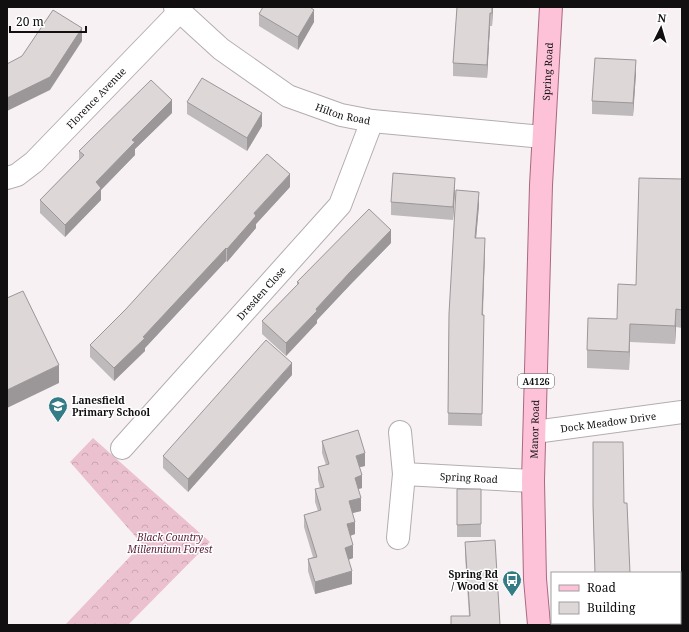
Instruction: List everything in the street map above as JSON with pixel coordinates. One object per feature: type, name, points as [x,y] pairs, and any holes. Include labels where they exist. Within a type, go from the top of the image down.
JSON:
[{"type":"main road","name":"Spring Road","points":[[543,137],[551,7]]},
{"type":"main road","name":"Manor Road","points":[[539,625],[535,579],[533,481],[543,137]]},
{"type":"street","name":"Hilton Road","points":[[178,9],[221,49],[288,96],[341,115],[372,121],[543,137]]},
{"type":"street","name":"Florence Avenue","points":[[7,178],[17,175],[34,162],[178,9]]},
{"type":"street","name":"Dresden Close","points":[[122,448],[340,205],[372,121]]},
{"type":"street","name":"Dock Meadow Drive","points":[[535,432],[682,412]]},
{"type":"street","points":[[398,538],[404,474],[400,432]]},
{"type":"street","name":"Spring Road","points":[[404,474],[533,481]]},
{"type":"green space","name":"Black Country Millennium Forest","points":[[93,438],[210,542],[128,625],[65,625],[142,544],[70,462]]},
{"type":"building","points":[[263,7],[310,7],[314,10],[298,37],[259,14]]},
{"type":"building","points":[[457,7],[492,7],[492,13],[490,13],[487,65],[453,63]]},
{"type":"building","points":[[53,10],[82,28],[50,77],[7,98],[7,64],[22,56]]},
{"type":"building","points":[[595,58],[636,60],[633,103],[592,101]]},
{"type":"building","points":[[202,78],[262,113],[247,138],[187,102]]},
{"type":"building","points":[[151,80],[172,100],[132,140],[135,142],[96,182],[101,188],[65,225],[40,200],[84,155],[79,151]]},
{"type":"building","points":[[267,154],[290,174],[254,213],[256,216],[227,249],[226,248],[143,337],[145,338],[114,368],[90,345],[126,309]]},
{"type":"building","points":[[393,173],[455,178],[453,207],[391,202]]},
{"type":"building","points":[[639,178],[682,179],[682,310],[676,309],[675,326],[630,324],[629,352],[587,350],[588,318],[617,319],[618,284],[636,285]]},
{"type":"building","points":[[456,190],[479,192],[475,238],[485,238],[482,315],[484,315],[482,414],[448,413],[449,314]]},
{"type":"building","points":[[369,209],[391,230],[350,272],[316,309],[317,311],[286,343],[262,321],[299,283],[297,282]]},
{"type":"building","points":[[23,291],[59,365],[7,390],[7,298]]},
{"type":"building","points":[[266,340],[292,363],[188,479],[163,456]]},
{"type":"building","points":[[358,430],[365,453],[356,456],[362,475],[355,478],[361,498],[349,501],[355,522],[347,524],[353,545],[345,548],[352,571],[315,582],[308,559],[317,557],[304,515],[321,510],[315,489],[324,487],[318,467],[329,464],[322,441]]},
{"type":"building","points":[[593,442],[623,442],[624,503],[627,503],[630,572],[595,572]]},
{"type":"building","points":[[457,489],[481,489],[481,524],[457,525]]},
{"type":"building","points":[[495,540],[500,625],[451,625],[451,616],[470,616],[465,542]]},
{"type":"building","points":[[588,624],[620,624],[620,625]]},
{"type":"place","name":"Lanesfield Primary School","points":[[58,423]]},
{"type":"place","name":"Spring Rd / Wood St","points":[[512,597]]}]
